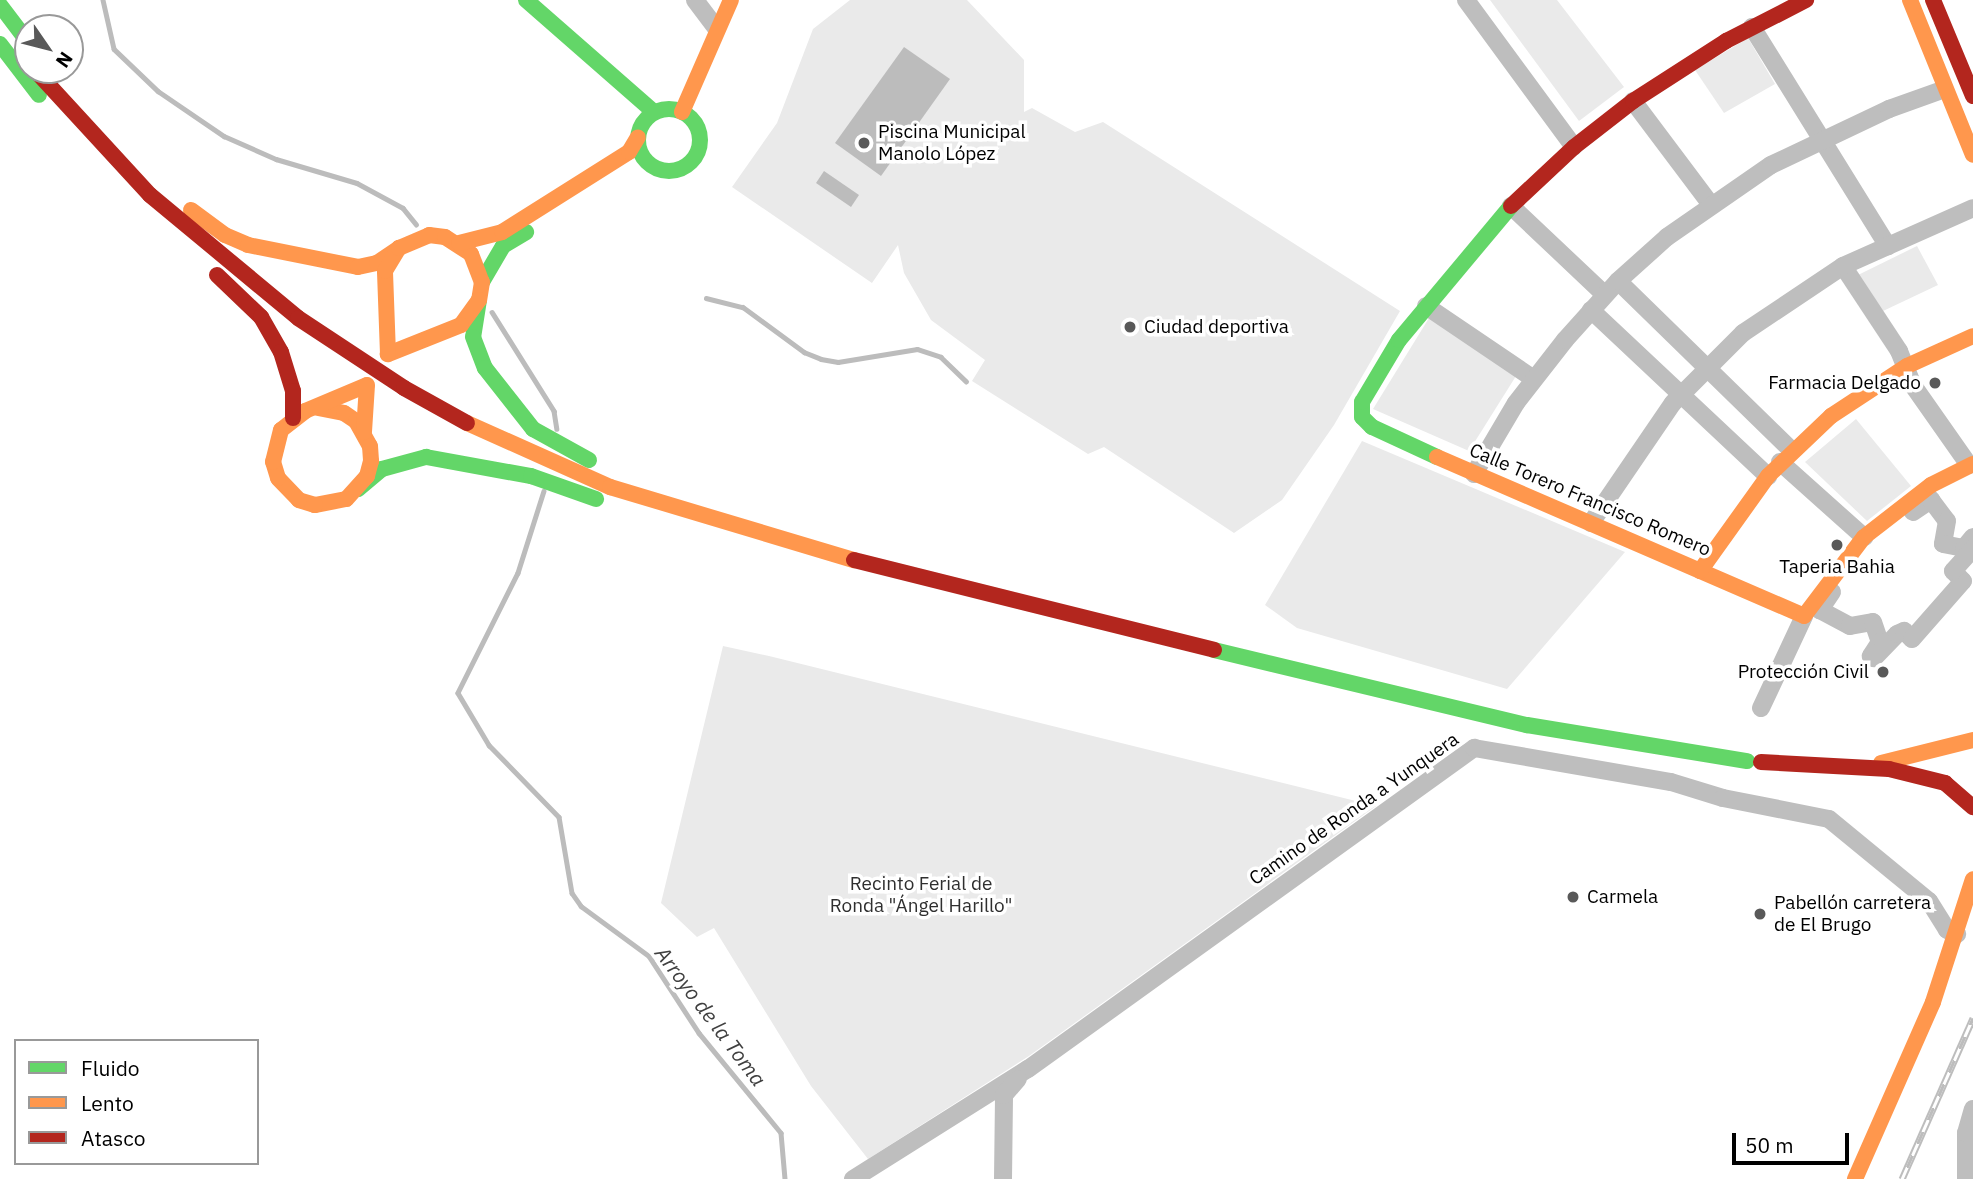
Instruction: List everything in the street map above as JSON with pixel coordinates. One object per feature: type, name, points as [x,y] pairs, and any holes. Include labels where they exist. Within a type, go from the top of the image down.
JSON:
[{"type":"main road","points":[[526,0],[654,112],[682,112]]},
{"type":"main road","points":[[682,112],[731,0]]},
{"type":"main road","points":[[1910,0],[1973,155]]},
{"type":"main road","points":[[1933,0],[1969,74],[1973,96]]},
{"type":"main road","points":[[1426,306],[1511,206],[1574,147],[1633,101],[1752,27],[1800,1]]},
{"type":"main road","points":[[0,5],[14,24]]},
{"type":"main road","points":[[0,26],[14,44]]},
{"type":"main road","points":[[0,44],[50,108],[109,172],[261,317],[281,352],[293,391],[293,418]]},
{"type":"main road","points":[[47,84],[101,145],[191,233],[298,318],[404,388],[489,435],[610,487],[726,525],[955,586],[1527,725],[1754,761],[1889,769],[1945,783],[1973,807]]},
{"type":"main road","points":[[63,84],[152,177],[225,235],[248,245],[358,267],[377,263],[399,248],[429,235],[459,243],[502,232],[629,152],[643,123],[654,112]]},
{"type":"main road","points":[[682,112],[699,134],[694,157],[673,171],[648,163],[629,167],[503,246],[482,282],[473,337],[485,368],[533,429],[635,482],[694,503],[1057,611]]},
{"type":"main road","points":[[638,137],[648,163]]},
{"type":"main road","points":[[459,243],[478,267],[482,282]]},
{"type":"main road","points":[[399,248],[385,271],[388,354],[432,334],[461,325],[479,300]]},
{"type":"main road","points":[[384,299],[406,326],[432,334]]},
{"type":"main road","name":"Calle Torero Francisco Romero","points":[[1426,306],[1399,340],[1368,392],[1362,417],[1372,427],[1804,617]]},
{"type":"main road","points":[[1700,571],[1768,476],[1786,456],[1870,387],[1907,366],[1973,336]]},
{"type":"main road","points":[[358,489],[371,461],[364,432],[367,385],[293,418],[281,429],[273,462],[287,491],[299,500],[331,505],[358,489],[382,469],[426,457],[531,477],[646,516]]},
{"type":"main road","points":[[318,408],[344,413],[364,432]]},
{"type":"main road","points":[[1804,617],[1864,537],[1931,485],[1971,464]]},
{"type":"main road","points":[[719,538],[873,578],[955,586]]},
{"type":"main road","points":[[1862,766],[1914,759],[1973,740]]},
{"type":"main road","points":[[1889,769],[1948,764]]},
{"type":"main road","points":[[1855,1179],[1912,1053],[1956,934],[1973,879]]},
{"type":"street","points":[[695,0],[717,29]]},
{"type":"street","points":[[1465,0],[1574,147]]},
{"type":"street","points":[[1752,27],[1888,246]]},
{"type":"street","points":[[1474,474],[1534,379],[1618,281],[1711,205],[1822,139],[1945,89]]},
{"type":"street","points":[[1633,101],[1711,205]]},
{"type":"street","points":[[1511,206],[1605,295]]},
{"type":"street","points":[[1591,523],[1680,394],[1705,367],[1784,302],[1843,267],[1973,208]]},
{"type":"street","points":[[1843,267],[1907,366],[1912,384],[1971,464]]},
{"type":"street","points":[[1618,281],[1705,367],[1864,537]]},
{"type":"street","points":[[1426,306],[1534,379]]},
{"type":"street","points":[[1591,310],[1768,476]]},
{"type":"street","points":[[1973,537],[1964,548],[1943,544],[1947,521],[1931,500],[1869,549],[1820,610],[1850,626],[1873,622],[1880,642],[1871,656],[1874,659],[1897,634],[1904,631],[1912,639],[1963,581],[1953,571],[1973,548]]},
{"type":"street","points":[[1761,708],[1804,617]]},
{"type":"street","name":"Camino de Ronda a Yunquera","points":[[853,1179],[1028,1069],[1474,748],[1671,782],[1723,798],[1829,819],[1929,901],[1948,930],[1956,934]]},
{"type":"street","points":[[1929,901],[1965,906]]},
{"type":"street","points":[[1003,1179],[1004,1095],[1028,1069]]},
{"type":"street","points":[[1966,1179],[1966,1133],[1973,1109]]},
{"type":"green space","name":"Ciudad deportiva","points":[[850,0],[967,0],[1024,60],[1024,112],[1032,108],[1075,132],[1103,122],[1400,311],[1334,425],[1282,500],[1234,533],[1104,447],[1088,454],[972,381],[985,360],[931,320],[904,273],[898,245],[872,283],[732,187],[777,123],[813,29]]},
{"type":"green space","points":[[1490,0],[1557,0],[1624,87],[1579,121]]},
{"type":"green space","points":[[1748,38],[1775,84],[1724,113],[1695,70]]},
{"type":"green space","points":[[1917,246],[1938,285],[1883,311],[1858,275]]},
{"type":"green space","points":[[1429,318],[1516,376],[1469,451],[1373,409]]},
{"type":"green space","points":[[1856,419],[1911,486],[1867,521],[1805,462]]},
{"type":"green space","points":[[1362,441],[1625,552],[1507,689],[1297,628],[1265,605]]},
{"type":"green space","name":"Recinto Ferial de Ronda \"Ángel Harillo\"","points":[[723,646],[1376,806],[1029,1056],[868,1159],[811,1086],[714,928],[697,937],[661,903]]},
{"type":"shaded area","points":[[904,47],[950,79],[881,176],[835,143]]},
{"type":"shaded area","points":[[824,171],[859,195],[851,207],[816,183]]},
{"type":"waterway","name":"Arroyo de la Toma","points":[[103,0],[114,49],[158,91],[224,136],[276,159],[357,183],[403,208],[416,224]]},
{"type":"waterway","points":[[706,298],[743,307],[804,352],[821,359],[838,362],[917,349],[941,357],[966,381]]},
{"type":"waterway","name":"Arroyo de la Toma","points":[[492,312],[554,411],[557,429]]},
{"type":"waterway","name":"Arroyo de la Toma","points":[[544,491],[518,573],[458,693],[489,745],[559,817],[572,893],[581,906],[649,956],[699,1033],[781,1133],[785,1179]]},
{"type":"railway","points":[[1902,1179],[1973,1018]]},
{"type":"traffic: fast","points":[[526,0],[654,112]]},
{"type":"traffic: fast","points":[[0,5],[14,24]]},
{"type":"traffic: fast","points":[[0,44],[39,95]]},
{"type":"traffic: fast","points":[[669,109],[681,111],[691,118],[698,128],[700,140],[698,152],[691,162],[681,169],[669,171],[657,169],[647,162],[640,152],[638,140],[640,128],[647,118],[657,111],[669,109]]},
{"type":"traffic: fast","points":[[1437,457],[1372,427],[1362,417],[1362,402],[1399,340],[1511,206]]},
{"type":"traffic: fast","points":[[482,282],[503,246],[526,232]]},
{"type":"traffic: fast","points":[[479,300],[473,337],[485,368],[533,429],[589,460]]},
{"type":"traffic: fast","points":[[358,489],[382,469],[426,457],[531,476],[596,499]]},
{"type":"traffic: fast","points":[[1214,650],[1527,725],[1747,761]]},
{"type":"traffic: slow","points":[[682,112],[731,0]]},
{"type":"traffic: slow","points":[[1910,0],[1973,155]]},
{"type":"traffic: slow","points":[[459,243],[502,232],[629,152],[638,137]]},
{"type":"traffic: slow","points":[[191,210],[225,235],[248,245],[358,267],[377,263],[399,248]]},
{"type":"traffic: slow","points":[[429,235],[445,237],[471,254],[482,282],[479,300],[461,325],[388,354],[385,271],[399,248],[429,235]]},
{"type":"traffic: slow","points":[[1700,571],[1768,476],[1831,416],[1907,366],[1973,336]]},
{"type":"traffic: slow","points":[[318,408],[344,413],[356,421],[370,446],[371,461],[367,476],[346,499],[315,505],[299,500],[278,478],[273,462],[281,430],[305,411],[367,385],[364,432]]},
{"type":"traffic: slow","points":[[467,423],[610,487],[854,560]]},
{"type":"traffic: slow","points":[[1437,457],[1804,616],[1864,537],[1931,485],[1973,464]]},
{"type":"traffic: slow","points":[[1881,763],[1973,740]]},
{"type":"traffic: slow","points":[[1855,1179],[1933,1002],[1973,879]]},
{"type":"traffic: jam","points":[[1511,206],[1574,147],[1633,101],[1726,41],[1806,0]]},
{"type":"traffic: jam","points":[[1933,0],[1973,96]]},
{"type":"traffic: jam","points":[[48,84],[150,195],[298,318],[404,388],[467,423]]},
{"type":"traffic: jam","points":[[217,275],[261,317],[281,352],[293,391],[293,418]]},
{"type":"traffic: jam","points":[[854,560],[1214,650]]},
{"type":"traffic: jam","points":[[1761,762],[1889,769],[1945,783],[1973,807]]},
{"type":"place","name":"Piscina Municipal Manolo López","points":[[864,143]]},
{"type":"place","name":"Ciudad deportiva","points":[[1130,327]]},
{"type":"place","name":"Farmacia Delgado","points":[[1935,383]]},
{"type":"place","name":"Taperia Bahia","points":[[1837,545]]},
{"type":"place","name":"Protección Civil","points":[[1883,672]]},
{"type":"place","name":"Carmela","points":[[1573,897]]},
{"type":"place","name":"Pabellón carretera de El Brugo","points":[[1760,914]]}]
